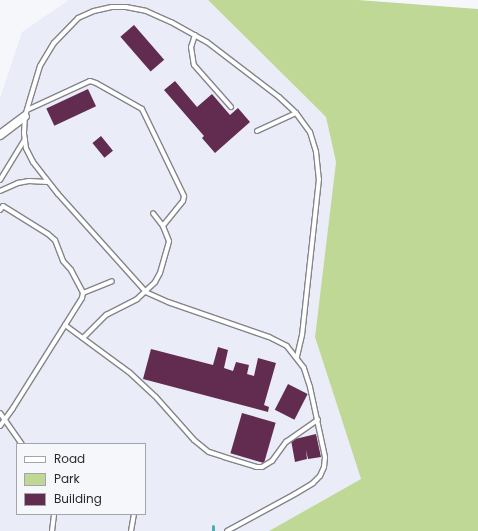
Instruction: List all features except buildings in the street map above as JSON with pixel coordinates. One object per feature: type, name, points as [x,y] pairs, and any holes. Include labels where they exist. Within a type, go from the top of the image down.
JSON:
[{"type":"street","points":[[0,135],[26,113]]},
{"type":"lane","points":[[227,531],[295,494],[313,483],[320,476],[324,467],[325,457],[318,420],[306,374],[297,357],[287,346],[269,337],[168,302],[146,292],[48,182],[33,162],[26,148],[26,113],[40,66],[54,43],[78,18],[94,11],[112,7],[126,7],[140,10],[171,22],[195,34],[279,97],[296,113],[310,132],[316,152],[319,179],[302,335],[297,357]]},
{"type":"lane","points":[[195,34],[191,47],[194,65],[231,108]]},
{"type":"lane","points":[[26,113],[90,81],[142,109],[184,196],[183,201],[163,226]]},
{"type":"lane","points":[[257,131],[296,113]]},
{"type":"lane","points":[[0,180],[25,139]]},
{"type":"lane","points":[[0,190],[29,180],[48,182]]},
{"type":"lane","points":[[0,210],[3,206],[55,240],[63,261],[72,270],[83,293]]},
{"type":"lane","points":[[83,338],[106,316],[146,292],[155,282],[160,273],[169,241],[163,226],[153,213]]},
{"type":"lane","points":[[0,426],[65,325],[83,293],[112,281]]},
{"type":"lane","points":[[65,325],[134,377],[155,396],[194,440],[209,452],[256,467],[262,467],[272,461],[286,442],[318,420]]},
{"type":"lane","points":[[0,413],[21,443]]},
{"type":"lane","points":[[52,531],[54,515]]},
{"type":"lane","points":[[131,531],[134,515]]},
{"type":"shaded area","points":[[69,0],[208,0],[326,117],[336,162],[315,337],[361,479],[269,531],[0,531],[0,98],[22,32]]},
{"type":"green space","points":[[208,0],[358,0],[478,9],[478,531],[269,531],[361,479],[315,337],[336,162],[326,117]]},
{"type":"waterway","points":[[213,526],[213,531]]}]
